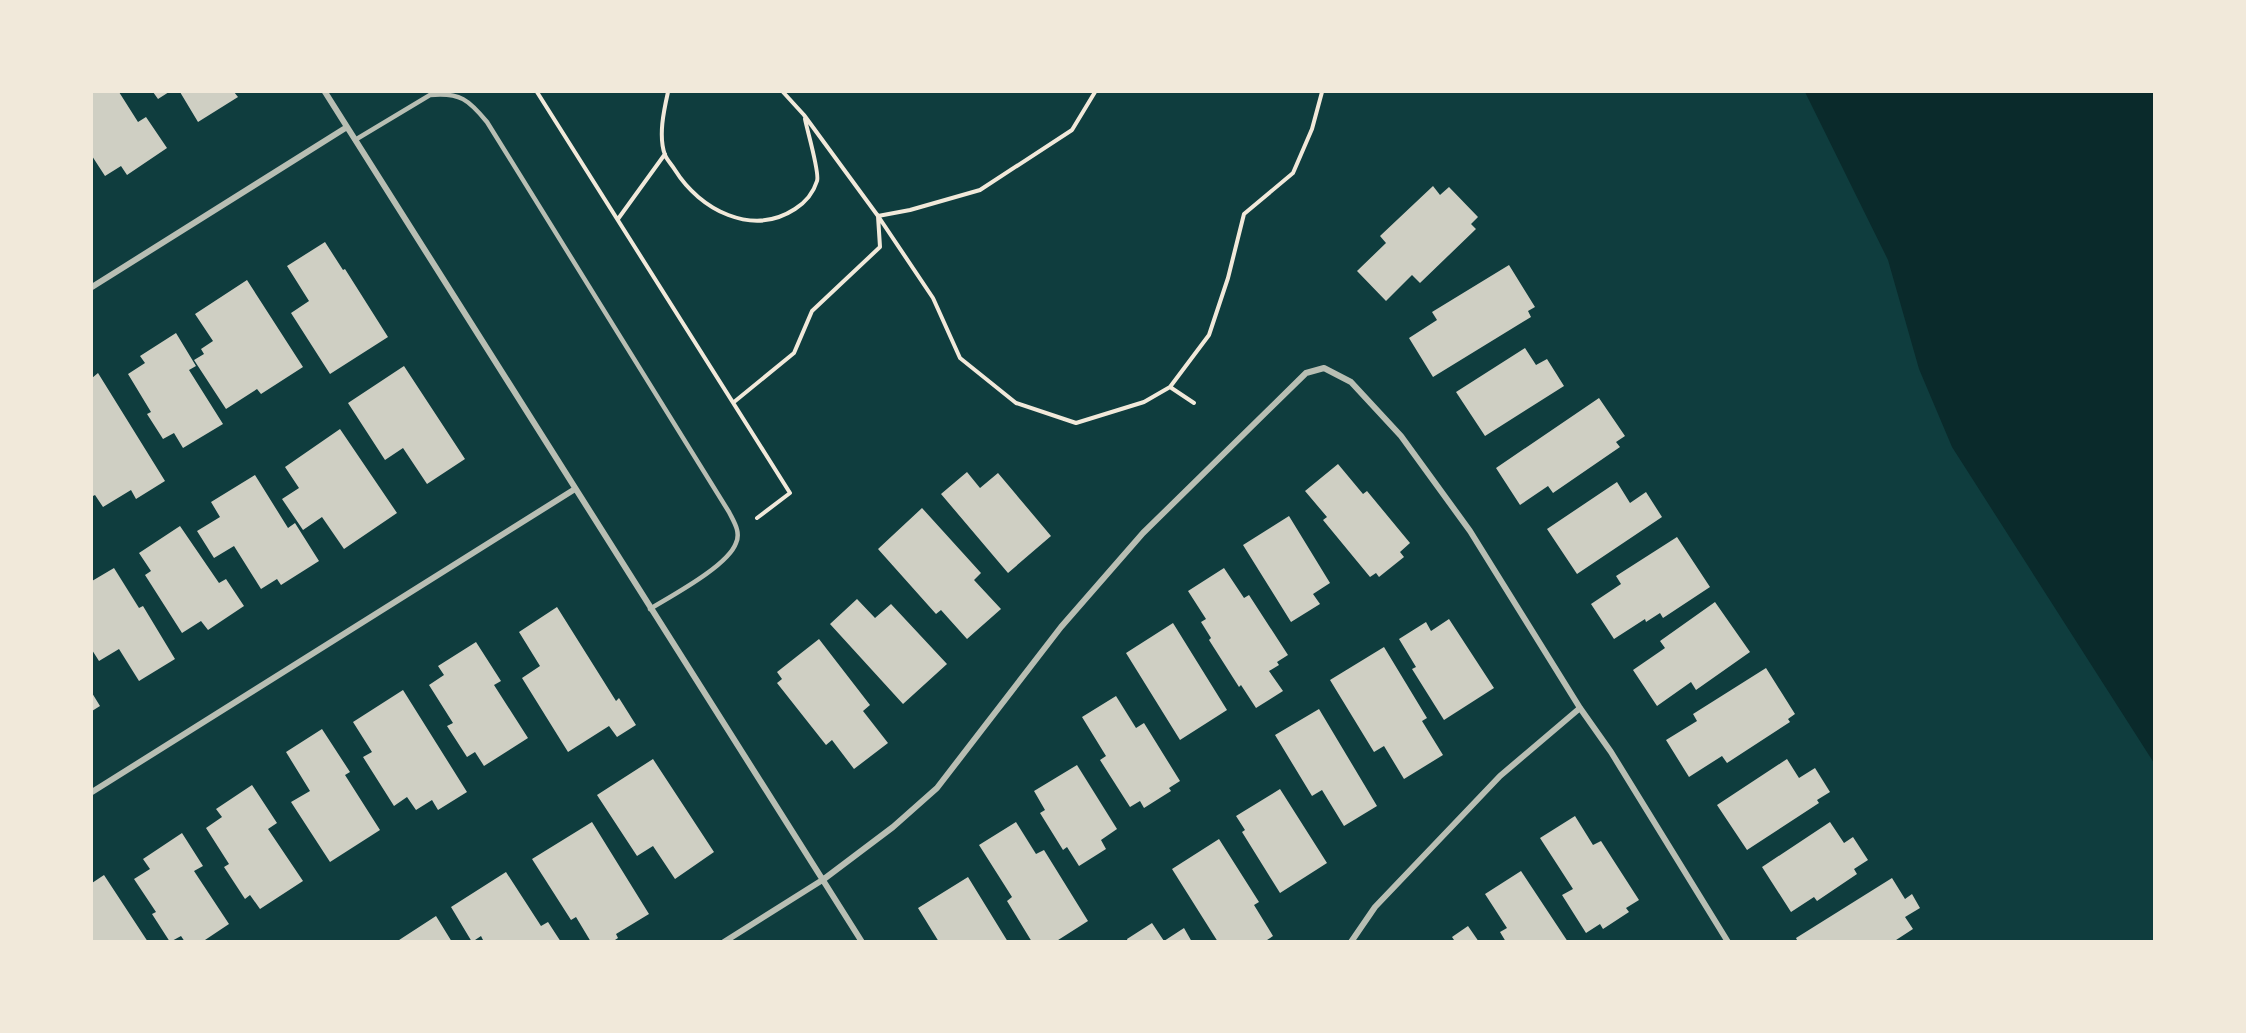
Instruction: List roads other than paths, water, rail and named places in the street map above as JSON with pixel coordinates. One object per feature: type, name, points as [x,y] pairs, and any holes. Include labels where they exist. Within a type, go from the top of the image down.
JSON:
[{"type":"street","points":[[325,92],[862,942]]},
{"type":"street","points":[[92,287],[347,127]]},
{"type":"street","points":[[724,942],[824,879],[893,827],[937,788],[1061,627],[1143,533],[1306,373],[1324,368],[1351,382],[1401,436],[1470,531],[1580,708],[1611,752],[1728,942]]},
{"type":"street","points":[[92,792],[575,489]]},
{"type":"street","points":[[1351,942],[1375,907],[1500,776],[1580,708]]},
{"type":"lane","points":[[356,140],[430,95],[459,96],[471,103],[487,122],[729,512],[737,529],[737,543],[728,556],[701,577],[650,609]]},
{"type":"water","points":[[1805,92],[2154,92],[2154,763],[1952,447],[1919,369],[1888,260]]}]
